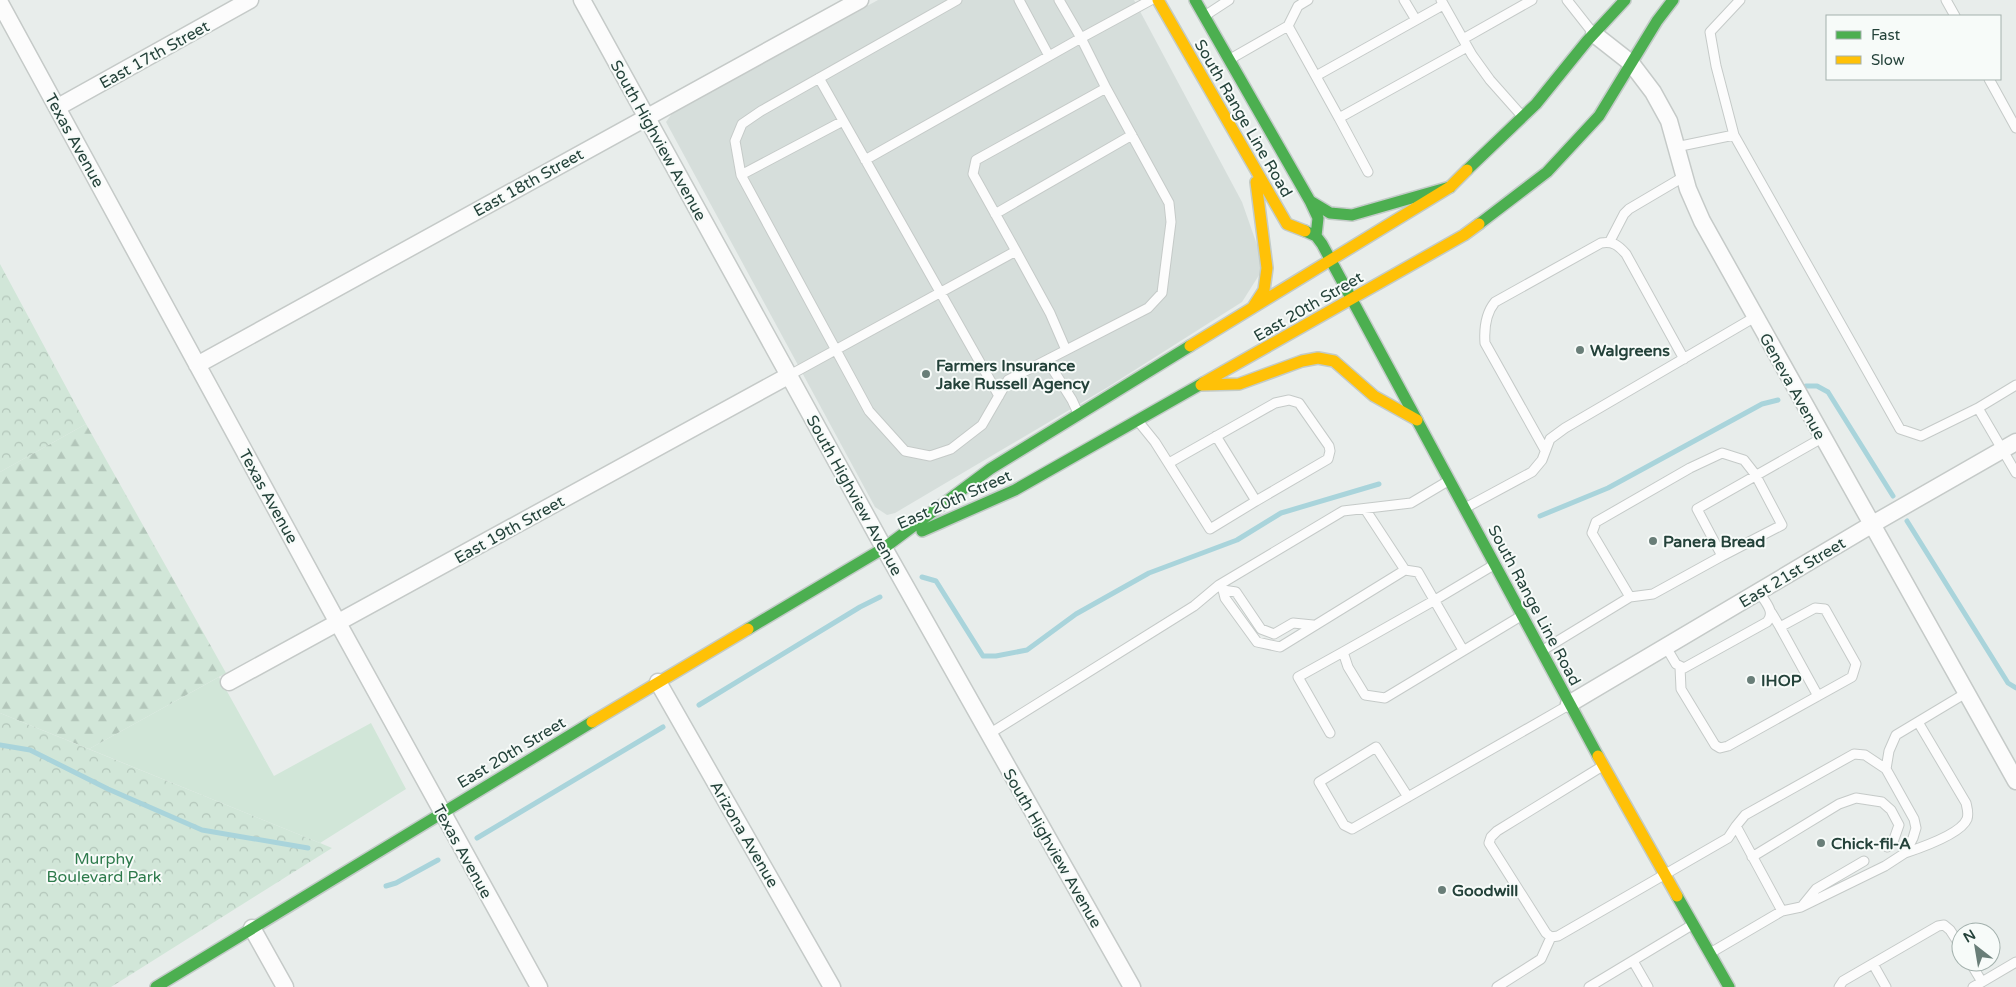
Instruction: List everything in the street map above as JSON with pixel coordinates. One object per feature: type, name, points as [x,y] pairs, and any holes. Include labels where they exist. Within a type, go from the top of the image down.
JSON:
[{"type":"main road","name":"South Range Line Road","points":[[1158,0],[1287,224],[1316,236]]},
{"type":"main road","name":"South Range Line Road","points":[[1195,0],[1310,201],[1318,218],[1316,236],[1450,480],[1569,704],[1729,987]]},
{"type":"main road","name":"East 20th Street","points":[[156,987],[442,812],[884,548],[990,469],[1450,186],[1536,104],[1625,0]]},
{"type":"main road","name":"East 20th Street","points":[[884,548],[1015,490],[1464,235],[1547,172],[1599,116],[1657,21],[1673,0]]},
{"type":"main road","points":[[1253,307],[1264,290],[1268,268],[1255,171]]},
{"type":"main road","points":[[1310,201],[1330,213],[1352,216],[1404,198],[1450,186]]},
{"type":"main road","points":[[1201,386],[1239,384],[1302,361],[1318,358],[1334,361],[1374,396],[1417,420]]},
{"type":"street","name":"East 17th Street","points":[[58,107],[250,0]]},
{"type":"street","name":"South Highview Avenue","points":[[582,0],[788,376],[1132,987]]},
{"type":"street","name":"East 18th Street","points":[[198,365],[860,0]]},
{"type":"street","name":"Texas Avenue","points":[[0,3],[338,623],[540,987]]},
{"type":"street","name":"Geneva Avenue","points":[[1594,34],[1631,63],[1653,92],[1669,121],[1688,189],[1702,222],[2016,781]]},
{"type":"street","name":"East 19th Street","points":[[229,682],[788,376]]},
{"type":"street","name":"East 21st Street","points":[[1569,704],[1871,525],[2009,446]]},
{"type":"street","name":"Arizona Avenue","points":[[658,682],[832,987]]},
{"type":"street","points":[[252,928],[285,987]]},
{"type":"lane","points":[[957,0],[760,111],[742,124],[735,141],[741,175],[869,411],[904,451],[930,456],[951,449],[982,425],[1008,380],[1148,308],[1162,293],[1171,222],[1170,203],[1059,0]]},
{"type":"lane","points":[[1018,0],[1049,56]]},
{"type":"lane","points":[[865,160],[1151,0]]},
{"type":"lane","points":[[1204,16],[1229,0]]},
{"type":"lane","points":[[1229,60],[1288,26],[1298,6],[1308,0]]},
{"type":"lane","points":[[1404,0],[1416,20]]},
{"type":"lane","points":[[1340,118],[1465,43],[1532,0]]},
{"type":"lane","name":"Geneva Avenue","points":[[1567,0],[1594,34]]},
{"type":"lane","points":[[1740,0],[1710,32],[1716,66],[1734,135],[1900,429],[1921,436],[1978,408],[2016,385]]},
{"type":"lane","points":[[1946,0],[1954,15]]},
{"type":"lane","points":[[1316,76],[1416,20],[1442,2],[1465,43],[1490,80],[1523,117]]},
{"type":"lane","points":[[1288,26],[1368,172]]},
{"type":"lane","points":[[819,78],[999,396]]},
{"type":"lane","points":[[1990,80],[2016,128]]},
{"type":"lane","points":[[1066,350],[1050,312],[973,174],[976,160],[1106,88]]},
{"type":"lane","points":[[741,175],[843,121]]},
{"type":"lane","points":[[995,214],[1132,135]]},
{"type":"lane","points":[[1676,147],[1734,135]]},
{"type":"lane","points":[[1610,241],[1624,214],[1629,209],[1685,176]]},
{"type":"lane","points":[[1545,450],[1485,343],[1484,333],[1489,308],[1495,302],[1601,242],[1610,241],[1619,245],[1626,254],[1684,358]]},
{"type":"lane","points":[[788,376],[1016,251]]},
{"type":"lane","points":[[1464,509],[1532,472],[1542,460],[1550,439],[1564,428],[1755,317]]},
{"type":"lane","points":[[1046,360],[1072,400],[1078,414]]},
{"type":"lane","points":[[1138,421],[1155,442],[1210,529],[1328,459],[1330,451],[1299,403],[1289,400],[1275,403],[1169,463]]},
{"type":"lane","points":[[1978,408],[2009,446],[2016,473]]},
{"type":"lane","points":[[1216,436],[1256,501]]},
{"type":"lane","points":[[1722,556],[1697,509],[1755,474],[1822,438]]},
{"type":"lane","points":[[1541,651],[1630,597],[1653,594],[1782,525],[1755,474],[1744,460],[1722,453],[1690,468],[1596,522],[1592,533],[1630,597]]},
{"type":"lane","points":[[989,734],[1343,511],[1365,510],[1411,503],[1450,480]]},
{"type":"lane","points":[[1365,510],[1405,570]]},
{"type":"lane","points":[[1330,733],[1298,677],[1494,565]]},
{"type":"lane","points":[[1221,587],[1225,598],[1257,642],[1280,647],[1405,570],[1418,572],[1463,650]]},
{"type":"lane","points":[[1221,587],[1236,592],[1260,629],[1274,634],[1293,623],[1313,626]]},
{"type":"lane","points":[[1759,592],[1818,696]]},
{"type":"lane","points":[[1666,647],[1680,667],[1681,689],[1715,745],[1720,748],[1728,746],[1852,677],[1856,664],[1825,609],[1815,608],[1780,627]]},
{"type":"lane","points":[[1680,667],[1684,668],[1767,622],[1771,612]]},
{"type":"lane","points":[[1343,652],[1348,667],[1365,695],[1385,698],[1522,616]]},
{"type":"lane","points":[[1886,769],[1889,751],[1896,735],[1966,694]]},
{"type":"lane","points":[[1408,797],[1376,747],[1319,782],[1344,825],[1352,829],[1408,797],[1569,704]]},
{"type":"lane","points":[[1710,953],[1782,911],[1801,907],[1885,866],[1905,853],[1930,844],[1962,826],[1967,818],[1966,803],[1918,722]]},
{"type":"lane","points":[[1604,766],[1497,831],[1491,837],[1489,843],[1546,933],[1551,937],[1558,936],[1728,838],[1745,815],[1854,754],[1860,754],[1886,769],[1914,819],[1916,828],[1905,853]]},
{"type":"lane","points":[[1752,857],[1839,804],[1856,798],[1882,802],[1892,810],[1899,825],[1893,842],[1887,847]]},
{"type":"lane","points":[[1736,826],[1782,911]]},
{"type":"lane","points":[[1801,907],[1816,889],[1864,861]]},
{"type":"lane","points":[[1590,987],[1694,924]]},
{"type":"lane","points":[[1839,987],[1843,981],[1938,926],[1944,925],[1951,932]]},
{"type":"lane","points":[[1497,987],[1541,959],[1551,937]]},
{"type":"lane","points":[[1633,961],[1648,987]]},
{"type":"lane","points":[[1973,987],[2016,962]]},
{"type":"lane","points":[[1873,964],[1886,987]]},
{"type":"lane","points":[[1976,972],[1982,982]]},
{"type":"shaded area","points":[[878,0],[1134,0],[1242,202],[1262,259],[1261,272],[1242,302],[1108,387],[895,513],[887,515],[875,507],[666,122],[673,112]]},
{"type":"green space","points":[[0,264],[86,424],[0,472]]},
{"type":"green space","points":[[86,424],[226,673],[89,749],[0,713],[0,472]]},
{"type":"green space","points":[[219,677],[274,776],[371,723],[406,789],[320,843],[89,749]]},
{"type":"green space","name":"Murphy Boulevard Park","points":[[0,713],[332,848],[111,987],[0,987]]},
{"type":"waterway","points":[[1806,386],[1817,386],[1828,392],[1893,496]]},
{"type":"waterway","points":[[1540,516],[1608,488],[1762,404],[1778,400]]},
{"type":"waterway","points":[[922,577],[936,581],[983,656],[996,656],[1027,650],[1076,614],[1149,573],[1237,540],[1281,513],[1379,484]]},
{"type":"waterway","points":[[1907,521],[2008,683],[2016,688]]},
{"type":"waterway","points":[[699,705],[860,607],[880,597]]},
{"type":"waterway","points":[[477,838],[663,727]]},
{"type":"waterway","points":[[0,745],[30,750],[108,789],[202,830],[308,848]]},
{"type":"waterway","points":[[386,886],[396,883],[438,860]]},
{"type":"traffic: fast","points":[[1195,0],[1310,201],[1318,218],[1316,236]]},
{"type":"traffic: fast","points":[[1467,170],[1536,104],[1587,41],[1625,0]]},
{"type":"traffic: fast","points":[[1479,224],[1547,172],[1599,116],[1657,21],[1673,0]]},
{"type":"traffic: fast","points":[[1310,201],[1330,213],[1352,215],[1450,187]]},
{"type":"traffic: fast","points":[[1305,231],[1316,236],[1322,244],[1598,756]]},
{"type":"traffic: fast","points":[[748,629],[884,548],[990,469],[1190,346]]},
{"type":"traffic: fast","points":[[922,531],[1015,490],[1203,383]]},
{"type":"traffic: fast","points":[[156,987],[592,722]]},
{"type":"traffic: fast","points":[[1677,896],[1729,987]]},
{"type":"traffic: slow","points":[[1158,0],[1287,224],[1305,231]]},
{"type":"traffic: slow","points":[[1190,346],[1450,187],[1467,170]]},
{"type":"traffic: slow","points":[[1253,307],[1264,290],[1267,268],[1256,182]]},
{"type":"traffic: slow","points":[[1203,383],[1464,235],[1479,224]]},
{"type":"traffic: slow","points":[[1201,385],[1239,384],[1302,361],[1318,358],[1334,361],[1374,396],[1417,420]]},
{"type":"traffic: slow","points":[[592,722],[748,629]]},
{"type":"traffic: slow","points":[[1598,756],[1677,896]]},
{"type":"place","name":"Walgreens","points":[[1580,350]]},
{"type":"place","name":"Farmers Insurance Jake Russell Agency","points":[[926,374]]},
{"type":"place","name":"Panera Bread","points":[[1653,541]]},
{"type":"place","name":"IHOP","points":[[1751,680]]},
{"type":"place","name":"Chick-fil-A","points":[[1821,843]]},
{"type":"place","name":"Goodwill","points":[[1442,890]]}]
